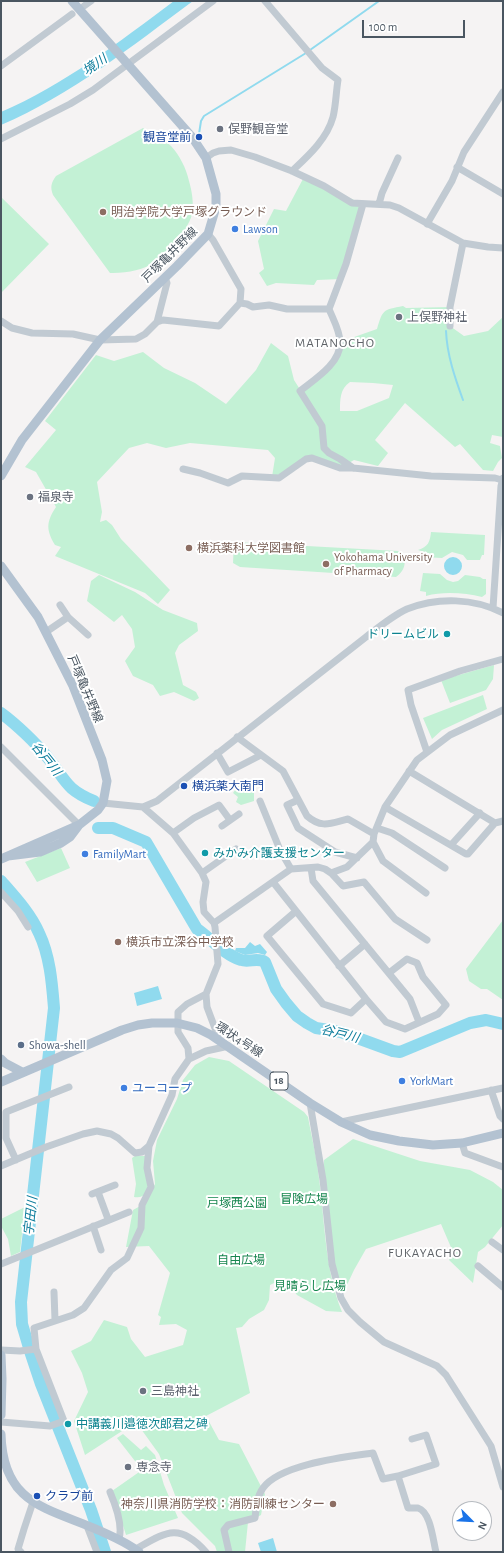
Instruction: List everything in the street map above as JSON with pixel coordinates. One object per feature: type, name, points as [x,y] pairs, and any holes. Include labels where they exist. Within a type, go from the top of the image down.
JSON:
[{"type":"main road","name":"戸塚亀井野線","points":[[1,476],[22,440],[100,340],[165,278],[208,234],[216,207],[216,194],[206,158],[192,136],[72,1]]},
{"type":"main road","name":"戸塚亀井野線","points":[[1,566],[38,617],[73,686],[105,770],[107,781],[103,803]]},
{"type":"main road","points":[[5,857],[79,825],[98,810],[103,803]]},
{"type":"main road","name":"環状4号線","points":[[1,1082],[126,1029],[152,1023],[177,1023],[197,1028],[219,1039],[310,1103],[341,1122],[370,1135],[400,1141],[433,1144],[462,1143],[503,1133]]},
{"type":"main road","points":[[1,1059],[5,1063],[22,1072]]},
{"type":"main road","points":[[1,1355],[1,1415]]},
{"type":"main road","points":[[1,1434],[3,1467],[23,1495],[33,1502],[57,1514],[102,1531],[137,1551]]},
{"type":"street","points":[[84,6],[91,1]]},
{"type":"street","points":[[1,139],[70,104],[213,1]]},
{"type":"street","points":[[266,1],[308,53],[322,68],[338,80],[333,117],[329,128],[312,152],[292,171]]},
{"type":"street","points":[[1,66],[72,14]]},
{"type":"street","points":[[427,224],[452,181],[464,152],[503,92]]},
{"type":"street","points":[[206,158],[219,151],[231,150],[256,157],[292,171],[324,186],[352,203],[379,204],[399,208],[463,243],[503,248]]},
{"type":"street","points":[[379,204],[382,193],[398,158]]},
{"type":"street","points":[[457,167],[503,194]]},
{"type":"street","points":[[353,468],[329,453],[324,448],[322,426],[300,392],[332,364],[338,353],[340,342],[329,309],[346,264],[363,204]]},
{"type":"street","points":[[1,320],[12,328],[21,331],[32,333],[73,334],[100,340],[136,339],[145,334],[157,322],[163,320],[219,326],[240,304],[241,289],[213,240],[208,234]]},
{"type":"street","points":[[450,326],[450,307],[463,243]]},
{"type":"street","points":[[157,322],[167,283],[165,278]]},
{"type":"street","points":[[240,304],[247,304],[253,308],[269,305],[287,309],[329,309]]},
{"type":"street","points":[[183,468],[228,483],[242,476],[279,478],[306,459],[312,458],[340,468],[431,476],[503,479],[493,608]]},
{"type":"street","points":[[103,803],[143,807],[157,801],[366,637],[390,619],[403,612],[428,603],[448,601],[474,603],[493,608],[503,613]]},
{"type":"street","points":[[60,605],[68,617],[88,635]]},
{"type":"street","points":[[46,632],[68,617]]},
{"type":"street","points":[[427,752],[411,705],[408,690],[460,671],[503,660]]},
{"type":"street","points":[[331,873],[348,867],[373,842],[375,831],[385,807],[417,760],[450,734],[503,710]]},
{"type":"street","points":[[238,737],[283,771],[307,816],[316,823],[324,825],[348,818],[375,831],[392,832],[445,868]]},
{"type":"street","points":[[1,747],[79,825]]},
{"type":"street","points":[[217,753],[228,772],[261,755]]},
{"type":"street","points":[[385,807],[451,845],[460,852],[468,854],[499,822],[480,814],[409,771]]},
{"type":"street","points":[[298,800],[287,805],[298,828],[335,852],[357,858]]},
{"type":"street","points":[[260,801],[280,850],[291,869]]},
{"type":"street","points":[[173,833],[194,818],[219,804],[230,820]]},
{"type":"street","points":[[143,807],[173,833],[202,873],[206,882],[203,902],[204,912],[214,923],[218,964],[206,994],[207,1007],[219,1039]]},
{"type":"street","points":[[222,826],[239,814]]},
{"type":"street","points":[[451,845],[480,814]]},
{"type":"street","points":[[373,842],[383,861],[426,893]]},
{"type":"street","points":[[202,873],[236,849]]},
{"type":"street","points":[[214,923],[291,869],[318,867],[326,869],[343,886],[364,882],[395,919],[428,940]]},
{"type":"street","points":[[311,868],[313,881],[410,1000],[419,1022]]},
{"type":"street","points":[[273,882],[295,912],[366,1000],[386,1022],[405,1029],[438,1014],[446,1005],[423,976],[417,963],[407,959],[389,973]]},
{"type":"street","points":[[1,892],[18,911],[28,928]]},
{"type":"street","points":[[295,912],[267,936],[323,1004],[351,1013],[366,1000]]},
{"type":"street","points":[[339,966],[365,944]]},
{"type":"street","points":[[190,1059],[188,1048],[178,1032],[178,1012],[187,1004],[206,994]]},
{"type":"street","points":[[1,1422],[50,1426],[64,1421],[35,1349],[34,1328],[73,1315],[84,1308],[111,1270],[128,1258],[141,1228],[142,1205],[151,1187],[147,1168],[149,1146],[172,1095],[175,1079],[190,1059],[206,1051],[229,1046]]},
{"type":"street","points":[[16,1160],[6,1138],[6,1112],[69,1087]]},
{"type":"street","points":[[341,1122],[503,1088]]},
{"type":"street","points":[[491,1090],[500,1116],[503,1119]]},
{"type":"street","points":[[310,1103],[322,1180],[332,1264],[342,1298],[348,1310],[384,1342],[437,1366],[446,1375],[491,1446],[503,1487]]},
{"type":"street","points":[[1,1166],[46,1147],[83,1134],[97,1131],[111,1134],[118,1138],[135,1153],[142,1152],[149,1146]]},
{"type":"street","points":[[462,1143],[465,1153],[503,1167]]},
{"type":"street","points":[[108,1220],[95,1193],[115,1185]]},
{"type":"street","points":[[1,1264],[129,1212]]},
{"type":"street","points":[[93,1226],[101,1250]]},
{"type":"street","points":[[492,1242],[503,1250]]},
{"type":"street","points":[[478,1266],[503,1287]]},
{"type":"street","points":[[54,1292],[55,1320]]},
{"type":"street","points":[[1,1350],[35,1349]]},
{"type":"street","points":[[229,1552],[224,1530],[228,1525],[255,1518],[257,1504],[263,1488],[270,1481],[291,1470],[335,1458],[373,1453],[383,1479],[436,1464],[426,1435],[412,1439]]},
{"type":"street","points":[[398,1476],[408,1508],[418,1508],[424,1512],[428,1519],[436,1552]]},
{"type":"street","points":[[110,1492],[119,1522],[120,1535],[118,1539]]},
{"type":"street","points":[[21,1552],[18,1549],[33,1502]]},
{"type":"street","points":[[89,1527],[97,1552]]},
{"type":"street","points":[[137,1551],[160,1536],[176,1532],[188,1535],[206,1552]]},
{"type":"green space","points":[[143,128],[168,143],[180,158],[186,171],[191,189],[193,210],[180,239],[165,256],[134,271],[110,273],[53,195],[52,185],[56,176]]},
{"type":"green space","points":[[304,177],[363,204],[341,279],[317,280],[314,285],[276,283],[267,286],[259,273],[264,269],[258,241],[274,209],[286,211]]},
{"type":"green space","points":[[1,197],[49,244],[1,293]]},
{"type":"green space","points":[[403,306],[406,308],[450,307],[450,326],[464,336],[488,331],[503,317],[503,437],[492,435],[490,443],[500,446],[502,458],[493,471],[483,470],[460,444],[455,447],[405,403],[375,440],[388,453],[378,466],[354,460],[340,468],[312,458],[291,470],[272,477],[275,458],[268,450],[190,443],[166,448],[147,443],[129,448],[97,482],[102,512],[100,522],[106,520],[112,525],[121,539],[170,590],[158,604],[145,593],[55,556],[61,547],[55,545],[50,535],[48,526],[50,517],[56,507],[36,472],[25,467],[56,430],[45,421],[96,355],[114,361],[143,352],[164,368],[195,383],[226,404],[256,370],[271,343],[288,356],[294,380],[301,391],[332,364],[340,342],[377,329],[385,312]],"holes":[[[350,382],[393,385],[389,398],[357,411],[340,411],[342,391]]]},
{"type":"green space","points":[[431,532],[485,535],[484,555],[482,555],[480,560],[467,560],[463,555],[452,552],[442,558],[423,557],[422,555],[424,552],[418,550],[428,544]]},
{"type":"green space","points":[[234,542],[398,551],[405,561],[402,572],[396,577],[240,567],[233,563]]},
{"type":"green space","points":[[423,573],[440,574],[447,580],[453,582],[458,581],[465,575],[486,579],[486,594],[482,597],[454,593],[440,593],[426,596],[426,592],[420,591]]},
{"type":"green space","points":[[99,575],[135,592],[163,610],[197,623],[198,631],[179,645],[175,653],[183,685],[196,692],[199,698],[194,701],[174,692],[160,696],[153,685],[133,676],[125,661],[135,647],[132,629],[122,615],[114,622],[87,601],[91,581]]},
{"type":"green space","points":[[494,665],[493,679],[486,690],[450,703],[441,680]]},
{"type":"green space","points":[[483,695],[487,709],[442,730],[432,739],[423,718]]},
{"type":"green space","points":[[254,779],[256,784],[254,801],[241,805],[236,802],[238,797],[233,793],[238,786],[244,786],[249,781]]},
{"type":"green space","points":[[61,848],[70,868],[37,882],[25,862]]},
{"type":"green space","points":[[503,920],[503,1000],[487,989],[481,989],[469,981],[466,969]]},
{"type":"green space","points":[[209,1057],[229,1061],[304,1112],[308,1117],[317,1164],[328,1260],[336,1295],[342,1312],[326,1311],[297,1295],[288,1283],[280,1280],[270,1285],[269,1300],[264,1310],[249,1319],[242,1327],[236,1328],[250,1393],[206,1416],[219,1440],[239,1444],[265,1494],[261,1515],[248,1522],[245,1552],[217,1552],[215,1546],[182,1513],[159,1454],[136,1422],[85,1455],[74,1421],[88,1392],[82,1373],[71,1351],[91,1341],[104,1320],[127,1327],[131,1339],[145,1357],[183,1345],[187,1330],[176,1324],[159,1325],[161,1317],[158,1315],[170,1273],[149,1246],[126,1247],[133,1210],[142,1205],[155,1184],[153,1161],[157,1140],[177,1099],[183,1080],[195,1065]]},
{"type":"green space","points":[[353,1139],[420,1161],[470,1170],[493,1182],[503,1190],[503,1225],[485,1247],[478,1252],[473,1283],[449,1260],[453,1252],[441,1224],[366,1249],[341,1298],[333,1265],[327,1229],[323,1177],[324,1160]]},
{"type":"green space","points":[[135,1156],[147,1156],[147,1189],[145,1194],[141,1197],[134,1197],[136,1184],[132,1158]]},
{"type":"green space","points":[[25,1207],[20,1252],[11,1256],[8,1239],[1,1226],[1,1219]]},
{"type":"green space","points":[[123,1434],[141,1450],[146,1446],[155,1455],[164,1485],[178,1518],[126,1535],[112,1491],[142,1470],[117,1438]]},
{"type":"water","name":"境川","points":[[174,1],[193,1],[100,69],[52,99],[1,125],[1,112],[69,76],[112,47]]},
{"type":"water","points":[[453,557],[459,560],[462,566],[459,572],[453,575],[447,572],[444,566],[447,560]]},
{"type":"water","points":[[250,942],[255,946],[260,944],[267,952],[265,955],[258,953],[245,955],[235,951],[236,948],[245,948]]},
{"type":"water","points":[[158,986],[162,999],[137,1006],[134,993]]},
{"type":"water","points":[[273,1538],[277,1552],[261,1552],[258,1543]]},
{"type":"waterway","points":[[310,50],[379,1]]},
{"type":"waterway","points":[[199,134],[201,121],[204,116],[306,53]]},
{"type":"waterway","points":[[446,331],[454,375],[463,400]]},
{"type":"waterway","name":"谷戸川","points":[[1,713],[38,746],[71,788],[84,797],[94,801]]},
{"type":"waterway","name":"谷戸川","points":[[98,828],[113,828],[146,842],[197,929],[235,958],[244,961],[259,960],[265,962],[276,989],[286,1003],[297,1016],[316,1028],[341,1032],[393,1051],[400,1052],[470,1023],[486,1020],[503,1024]]},
{"type":"waterway","name":"宇田川","points":[[1,881],[27,912],[43,942],[50,970],[54,1008],[21,1302],[22,1324],[41,1384],[91,1510],[105,1552]]},
{"type":"place","name":"俣野観音堂","points":[[220,129]]},
{"type":"place","name":"観音堂前","points":[[199,137]]},
{"type":"place","name":"明治学院大学戸塚グラウンド","points":[[103,212]]},
{"type":"place","name":"Lawson","points":[[235,229]]},
{"type":"place","name":"上俣野神社","points":[[399,317]]},
{"type":"place","name":"福泉寺","points":[[30,497]]},
{"type":"place","name":"横浜薬科大学図書館","points":[[189,548]]},
{"type":"place","name":"Yokohama University of Pharmacy","points":[[326,564]]},
{"type":"place","name":"ドリームビル","points":[[447,634]]},
{"type":"place","name":"横浜薬大南門","points":[[184,786]]},
{"type":"place","name":"みかみ介護支援センター","points":[[205,853]]},
{"type":"place","name":"FamilyMart","points":[[85,854]]},
{"type":"place","name":"横浜市立深谷中学校","points":[[118,942]]},
{"type":"place","name":"Showa-shell","points":[[21,1045]]},
{"type":"place","name":"YorkMart","points":[[402,1081]]},
{"type":"place","name":"ユーコープ","points":[[124,1088]]},
{"type":"place","name":"三島神社","points":[[143,1391]]},
{"type":"place","name":"中講義川邉徳次郎君之碑","points":[[68,1424]]},
{"type":"place","name":"専念寺","points":[[128,1467]]},
{"type":"place","name":"クラブ前","points":[[37,1496]]},
{"type":"place","name":"神奈川県消防学校：消防訓練センター","points":[[333,1504]]},
{"type":"district","name":"MATANOCHO","points":[[335,343]]},
{"type":"district","name":"FUKAYACHO","points":[[425,1253]]},
{"type":"park label","name":"冒険広場","points":[[304,1199]]},
{"type":"park label","name":"戸塚西公園","points":[[237,1203]]},
{"type":"park label","name":"自由広場","points":[[241,1260]]},
{"type":"park label","name":"見晴らし広場","points":[[310,1286]]}]
